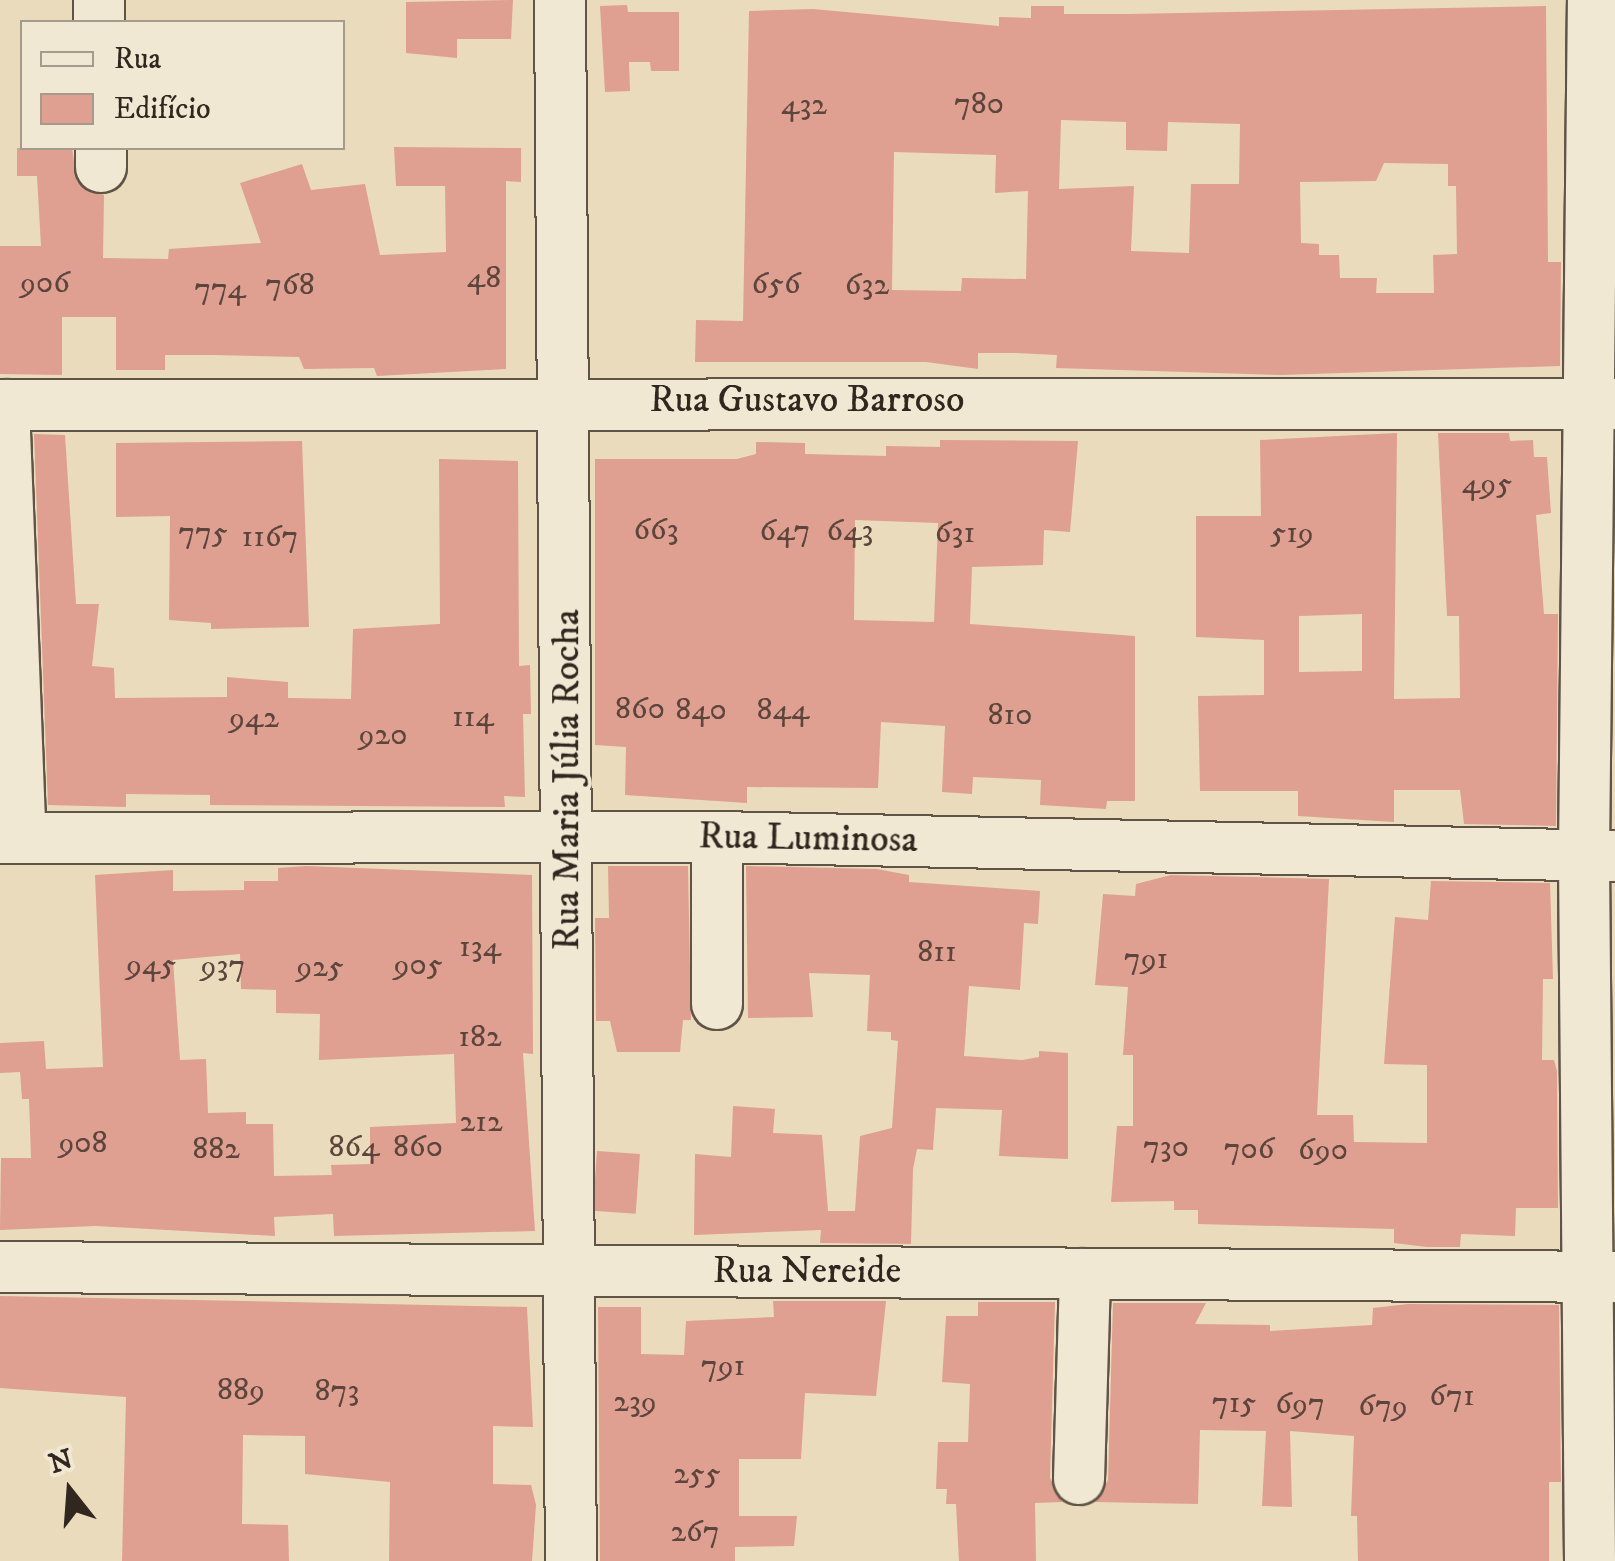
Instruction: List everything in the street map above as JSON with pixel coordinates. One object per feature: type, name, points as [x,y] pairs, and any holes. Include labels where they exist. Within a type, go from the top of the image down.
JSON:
[{"type":"street","name":"Rua Maria Júlia Rocha","points":[[560,0],[566,400],[571,1561]]},
{"type":"street","points":[[1590,1561],[1600,1277],[1601,404],[1593,0]]},
{"type":"street","name":"Rua Gustavo Barroso","points":[[2,404],[566,400],[1601,404]]},
{"type":"street","points":[[2,404],[10,838]]},
{"type":"street","points":[[717,1004],[718,837]]},
{"type":"street","name":"Rua Luminosa","points":[[10,838],[718,837],[1600,856]]},
{"type":"street","name":"Rua Nereide","points":[[0,1267],[1600,1277]]},
{"type":"street","points":[[1078,1479],[1085,1274]]},
{"type":"building","points":[[513,0],[511,39],[457,39],[457,58],[406,53],[406,2]]},
{"type":"building","points":[[627,5],[628,12],[679,12],[679,71],[651,71],[650,62],[629,62],[630,91],[605,92],[600,6]]},
{"type":"building","points":[[1031,6],[1064,6],[1064,14],[1128,14],[1546,6],[1548,262],[1561,262],[1560,366],[1280,375],[1056,368],[1057,355],[1017,353],[978,353],[978,369],[926,362],[695,362],[696,320],[743,321],[749,11],[813,9],[999,26],[999,17],[1031,18]],"holes":[[[1061,120],[1126,122],[1126,150],[1167,151],[1168,122],[1240,124],[1239,184],[1191,184],[1189,253],[1131,251],[1134,186],[1059,189]],[[894,152],[996,155],[995,193],[1028,191],[1026,279],[962,278],[961,291],[892,290]],[[1384,163],[1448,164],[1448,186],[1456,186],[1457,254],[1433,255],[1434,293],[1376,293],[1377,278],[1340,278],[1339,255],[1319,255],[1319,244],[1301,243],[1300,182],[1376,181]]]},
{"type":"building","points":[[394,147],[521,148],[521,182],[506,181],[506,369],[377,376],[374,368],[304,369],[299,357],[165,355],[165,370],[116,370],[116,317],[62,317],[62,375],[0,374],[0,246],[41,246],[37,176],[17,176],[17,148],[72,150],[77,182],[104,195],[103,258],[168,259],[169,249],[261,243],[240,183],[302,164],[311,190],[365,184],[380,255],[446,252],[445,186],[396,186]]},
{"type":"building","points":[[1397,433],[1394,699],[1460,698],[1459,616],[1447,616],[1438,433],[1509,433],[1510,441],[1533,440],[1534,457],[1547,457],[1551,513],[1536,515],[1544,614],[1558,614],[1556,826],[1464,824],[1460,790],[1394,790],[1394,822],[1298,816],[1298,791],[1200,791],[1198,696],[1264,695],[1264,640],[1196,637],[1196,516],[1261,516],[1260,440]],"holes":[[[1362,614],[1362,671],[1299,672],[1299,616]]]},
{"type":"building","points":[[34,434],[65,435],[76,604],[99,604],[92,666],[114,668],[115,698],[227,697],[227,677],[288,682],[288,698],[351,699],[353,629],[440,624],[439,459],[518,461],[519,666],[530,665],[531,714],[523,714],[525,797],[504,796],[505,807],[210,805],[210,795],[126,794],[126,807],[48,805]]},
{"type":"building","points":[[940,440],[1078,441],[1070,532],[1044,530],[1043,565],[972,567],[970,624],[1135,636],[1135,801],[1107,801],[1106,809],[1040,805],[1041,780],[973,777],[972,794],[942,792],[945,726],[881,722],[878,788],[747,787],[747,803],[625,795],[626,747],[595,745],[595,459],[737,459],[756,454],[756,442],[805,443],[805,454],[886,456],[886,446],[940,447]],"holes":[[[855,520],[938,523],[934,622],[854,620]]]},
{"type":"building","points":[[302,441],[309,627],[211,629],[211,623],[169,620],[170,516],[116,517],[116,443]]},
{"type":"building","points":[[608,866],[688,866],[691,1020],[683,1020],[680,1052],[617,1052],[610,1021],[596,1021],[595,918],[609,918]]},
{"type":"building","points":[[746,866],[877,869],[909,875],[909,882],[1040,891],[1038,924],[1024,923],[1020,990],[969,986],[964,1056],[1022,1060],[1039,1057],[1039,1051],[1068,1053],[1068,1159],[999,1156],[1002,1110],[936,1108],[933,1150],[917,1149],[913,1169],[911,1244],[820,1243],[821,1230],[694,1235],[695,1154],[731,1157],[733,1106],[775,1109],[773,1133],[822,1135],[828,1211],[855,1211],[860,1136],[892,1128],[898,1041],[891,1040],[891,1032],[867,1031],[870,975],[809,973],[813,1017],[748,1018]]},
{"type":"building","points":[[278,868],[532,875],[533,1054],[523,1053],[535,1231],[334,1236],[333,1214],[274,1217],[275,1236],[96,1226],[0,1230],[1,1158],[31,1158],[29,1099],[22,1099],[20,1072],[0,1073],[0,1043],[44,1041],[46,1069],[103,1067],[95,875],[173,870],[173,891],[244,890],[244,881],[278,881]],"holes":[[[240,954],[241,989],[276,990],[276,1013],[320,1014],[319,1060],[454,1054],[456,1123],[370,1127],[370,1164],[331,1165],[332,1175],[274,1176],[273,1124],[246,1124],[246,1112],[208,1113],[206,1059],[180,1060],[173,960]]]},
{"type":"building","points":[[1171,875],[1329,879],[1317,1115],[1353,1115],[1354,1142],[1427,1143],[1427,1065],[1384,1064],[1395,917],[1428,920],[1431,881],[1550,883],[1553,979],[1543,979],[1542,1060],[1554,1060],[1557,1071],[1558,1208],[1516,1208],[1515,1236],[1461,1234],[1460,1247],[1427,1247],[1394,1243],[1394,1229],[1198,1224],[1198,1210],[1174,1210],[1174,1201],[1111,1202],[1117,1126],[1133,1126],[1133,1055],[1123,1055],[1128,987],[1095,985],[1103,894],[1135,896],[1136,884]]},
{"type":"building","points":[[597,1151],[640,1154],[636,1214],[593,1211]]},
{"type":"building","points":[[0,1296],[527,1307],[533,1427],[493,1426],[493,1484],[531,1485],[536,1505],[532,1561],[389,1561],[390,1482],[305,1474],[305,1436],[243,1435],[242,1524],[288,1525],[289,1561],[122,1561],[126,1397],[0,1388]]},
{"type":"building","points":[[773,1301],[886,1301],[876,1396],[805,1393],[801,1459],[739,1459],[739,1516],[797,1516],[794,1546],[735,1547],[735,1561],[600,1561],[598,1307],[641,1307],[641,1354],[684,1355],[686,1321],[774,1317]]},
{"type":"building","points":[[978,1302],[1055,1302],[1050,1478],[1062,1502],[1035,1503],[1036,1561],[959,1561],[956,1504],[946,1504],[947,1489],[936,1489],[938,1442],[968,1442],[970,1384],[942,1382],[946,1316],[978,1316]]},
{"type":"building","points":[[1113,1303],[1206,1303],[1195,1324],[1270,1325],[1270,1331],[1372,1325],[1373,1308],[1408,1304],[1559,1305],[1561,1482],[1549,1482],[1549,1561],[1358,1561],[1357,1516],[1351,1516],[1354,1436],[1290,1431],[1292,1507],[1262,1506],[1266,1431],[1200,1430],[1198,1504],[1095,1502],[1108,1480]]}]
